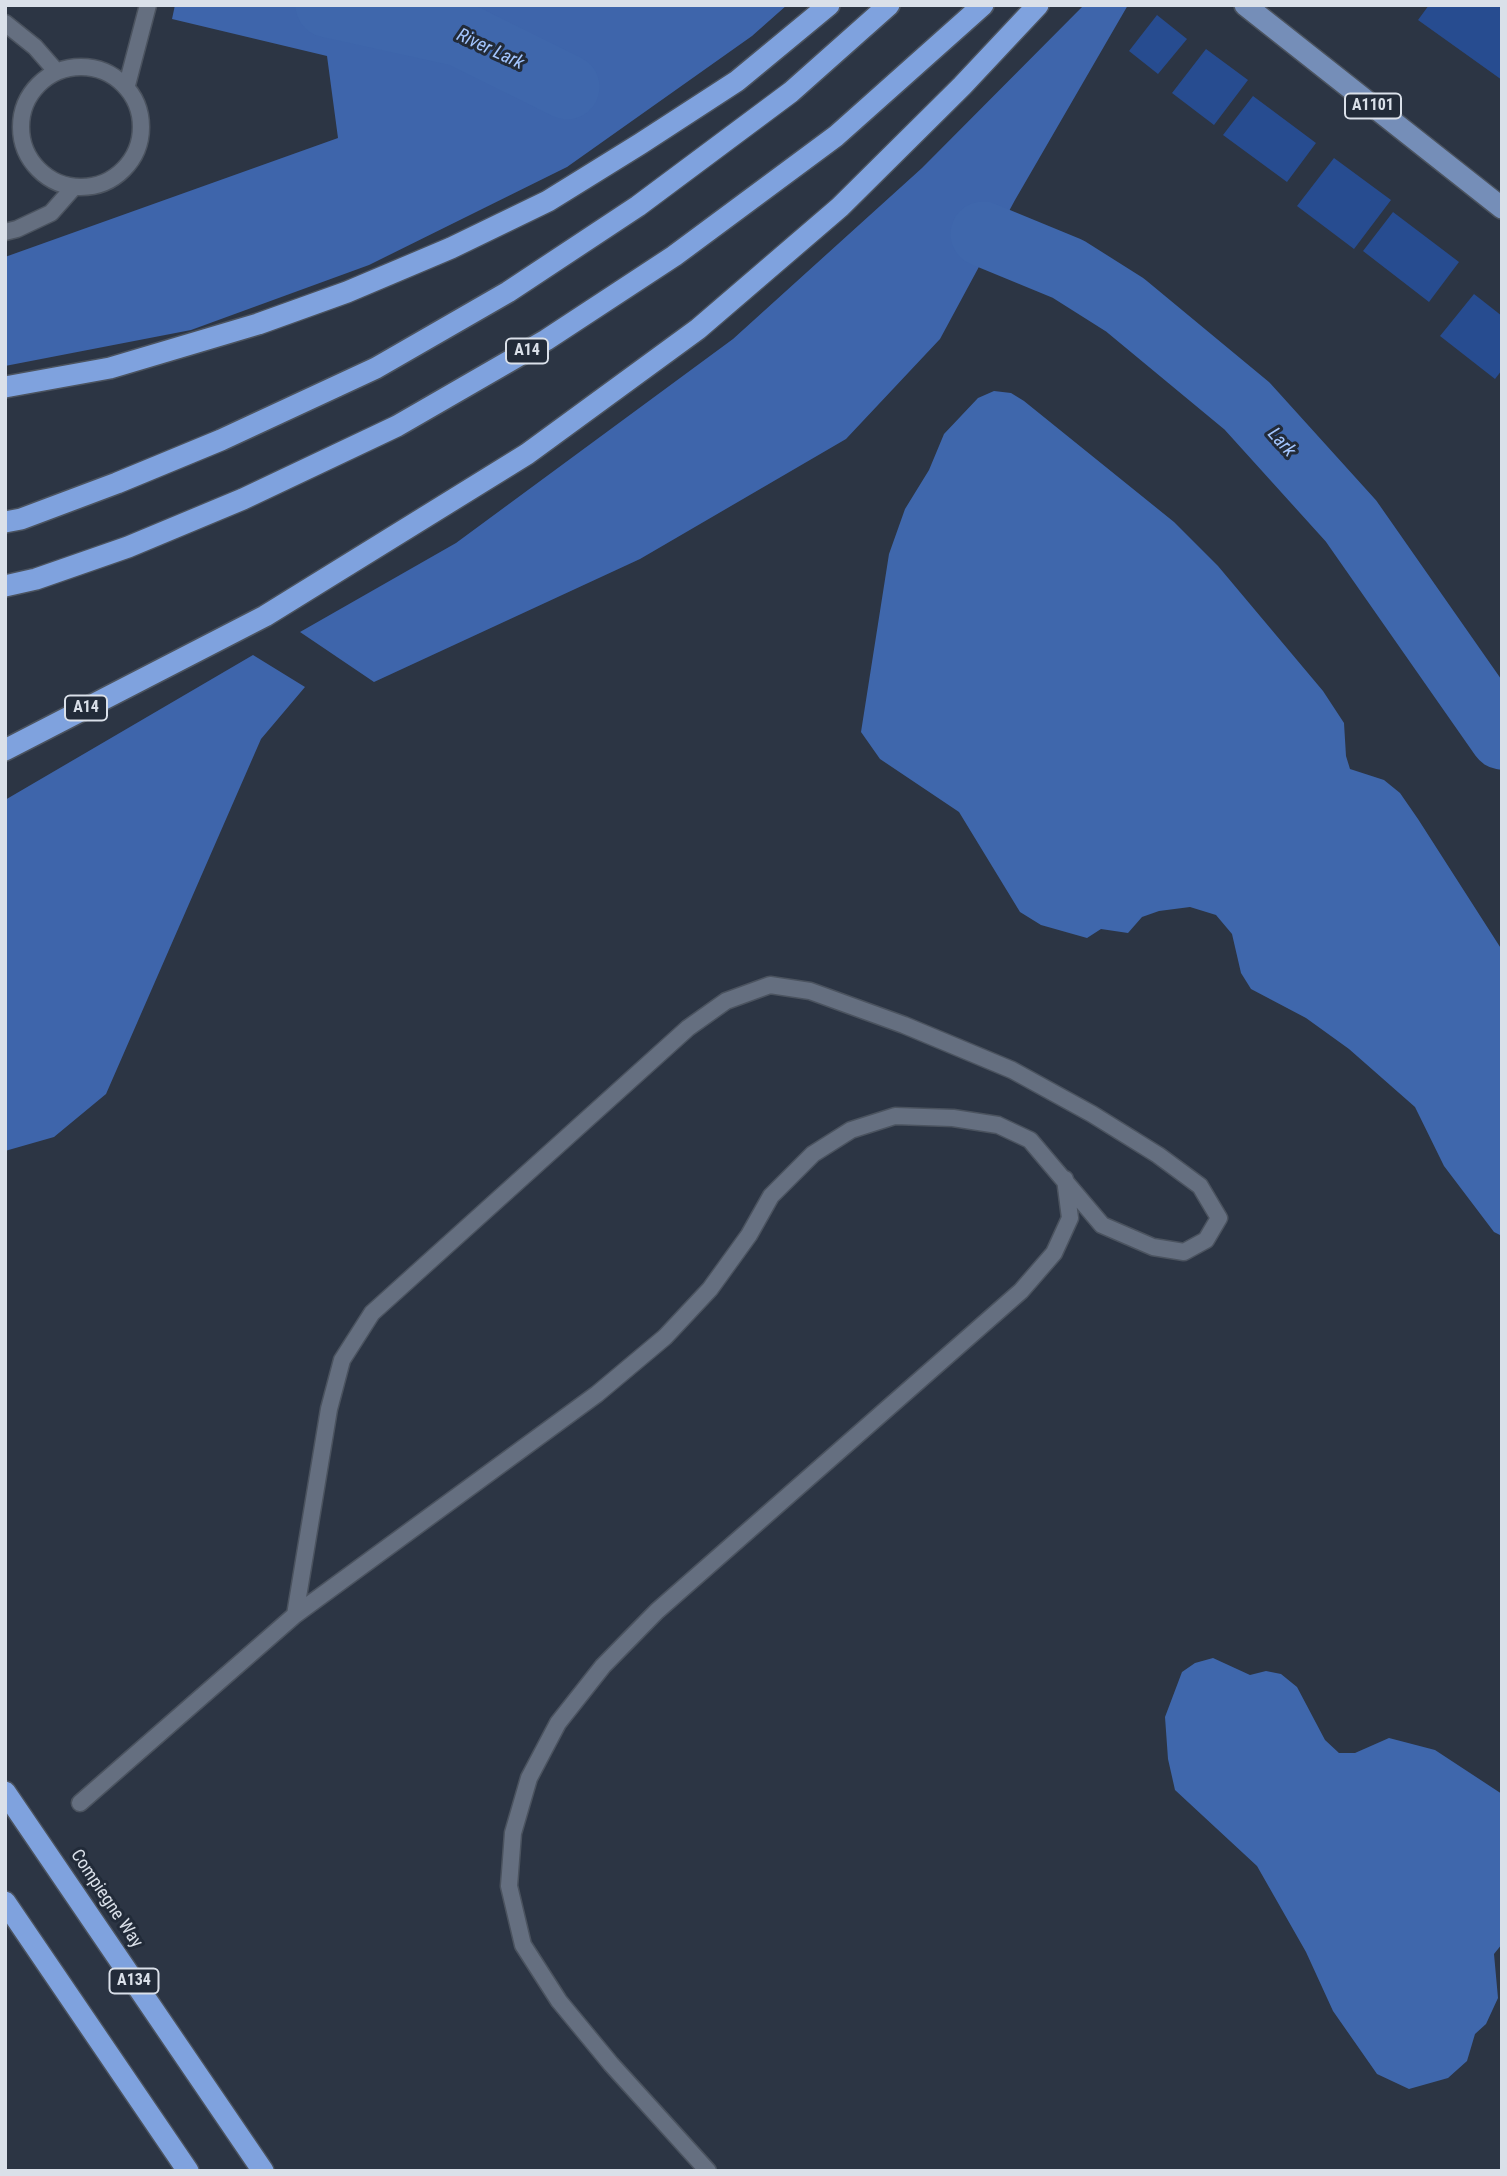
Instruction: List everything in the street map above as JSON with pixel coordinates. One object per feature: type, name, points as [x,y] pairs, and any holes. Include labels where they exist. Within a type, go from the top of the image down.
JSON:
[{"type":"highway","points":[[5,387],[110,369],[258,324],[347,292],[450,248],[548,201],[640,144],[737,81],[829,5]]},
{"type":"highway","points":[[5,522],[21,519],[117,483],[233,435],[376,368],[508,292],[638,206],[791,92],[890,5]]},
{"type":"highway","name":"A14","points":[[5,586],[36,579],[128,547],[243,499],[397,426],[546,340],[674,256],[836,136],[983,5]]},
{"type":"highway","name":"A14","points":[[5,750],[265,616],[527,454],[698,329],[839,207],[962,86],[1038,5]]},
{"type":"highway","name":"Compiegne Way","points":[[5,1792],[263,2171]]},
{"type":"highway","points":[[5,1902],[188,2171]]},
{"type":"main road","name":"A1101","points":[[1245,5],[1502,208]]},
{"type":"lane","points":[[127,85],[147,9]]},
{"type":"lane","points":[[5,23],[35,47],[56,71]]},
{"type":"lane","points":[[76,66],[114,74],[127,85],[138,103],[142,118],[139,147],[120,175],[100,184],[74,187],[54,181],[37,168],[13,131],[27,98],[40,81],[56,71],[76,66]]},
{"type":"lane","points":[[5,232],[51,213],[74,187]]},
{"type":"lane","points":[[80,1803],[295,1615],[597,1394],[665,1337],[710,1289],[749,1235],[771,1196],[813,1154],[851,1130],[895,1116],[953,1118],[998,1125],[1030,1140],[1102,1225],[1153,1247],[1184,1252],[1206,1240],[1219,1218],[1200,1186],[1158,1155],[1092,1114],[1012,1070],[904,1025],[810,991],[770,985],[726,1001],[688,1028],[372,1313],[342,1360],[332,1396],[295,1615]]},
{"type":"lane","points":[[708,2171],[611,2064],[559,2001],[523,1945],[509,1886],[513,1833],[529,1778],[558,1723],[603,1666],[657,1611],[1021,1291],[1054,1253],[1070,1218],[1065,1180]]},
{"type":"shaded area","points":[[175,5],[787,5],[752,36],[567,167],[369,265],[191,330],[5,366],[5,257],[338,138],[327,56],[172,19]]},
{"type":"shaded area","points":[[1084,5],[1128,5],[1015,200],[940,339],[846,439],[640,559],[374,682],[300,632],[456,543],[733,339],[922,168]]},
{"type":"shaded area","points":[[994,391],[1011,393],[1024,401],[1174,522],[1218,566],[1323,691],[1344,723],[1346,756],[1350,769],[1384,780],[1400,793],[1502,950],[1502,1236],[1494,1232],[1444,1166],[1415,1107],[1349,1049],[1306,1018],[1251,989],[1241,973],[1232,934],[1216,915],[1190,907],[1159,911],[1142,917],[1128,933],[1101,929],[1087,938],[1041,925],[1020,912],[959,812],[880,759],[861,732],[889,554],[905,509],[929,470],[944,434],[978,398]]},
{"type":"shaded area","points":[[253,655],[305,687],[261,739],[106,1094],[54,1137],[5,1151],[5,800]]},
{"type":"shaded area","points":[[1213,1658],[1250,1675],[1266,1671],[1281,1674],[1297,1687],[1325,1740],[1339,1753],[1355,1753],[1389,1738],[1435,1750],[1502,1794],[1502,1944],[1494,1954],[1498,1998],[1486,2024],[1475,2034],[1467,2061],[1448,2078],[1409,2089],[1377,2074],[1333,2011],[1306,1952],[1257,1866],[1175,1790],[1168,1759],[1165,1717],[1182,1672],[1195,1663]]},
{"type":"building","points":[[1429,5],[1502,5],[1502,80],[1418,20]]},
{"type":"building","points":[[1157,15],[1187,39],[1158,74],[1129,51]]},
{"type":"building","points":[[1206,49],[1248,80],[1214,125],[1172,93]]},
{"type":"building","points":[[1253,96],[1316,143],[1287,182],[1223,135]]},
{"type":"building","points":[[1334,158],[1391,200],[1354,249],[1297,206]]},
{"type":"building","points":[[1393,212],[1459,262],[1429,302],[1363,251]]},
{"type":"building","points":[[1474,294],[1502,316],[1502,370],[1495,379],[1440,336]]},
{"type":"waterway","name":"River Lark","points":[[328,5],[460,34],[567,87]]},
{"type":"waterway","name":"Lark","points":[[983,234],[1068,269],[1125,305],[1247,406],[1351,521],[1502,737]]}]
